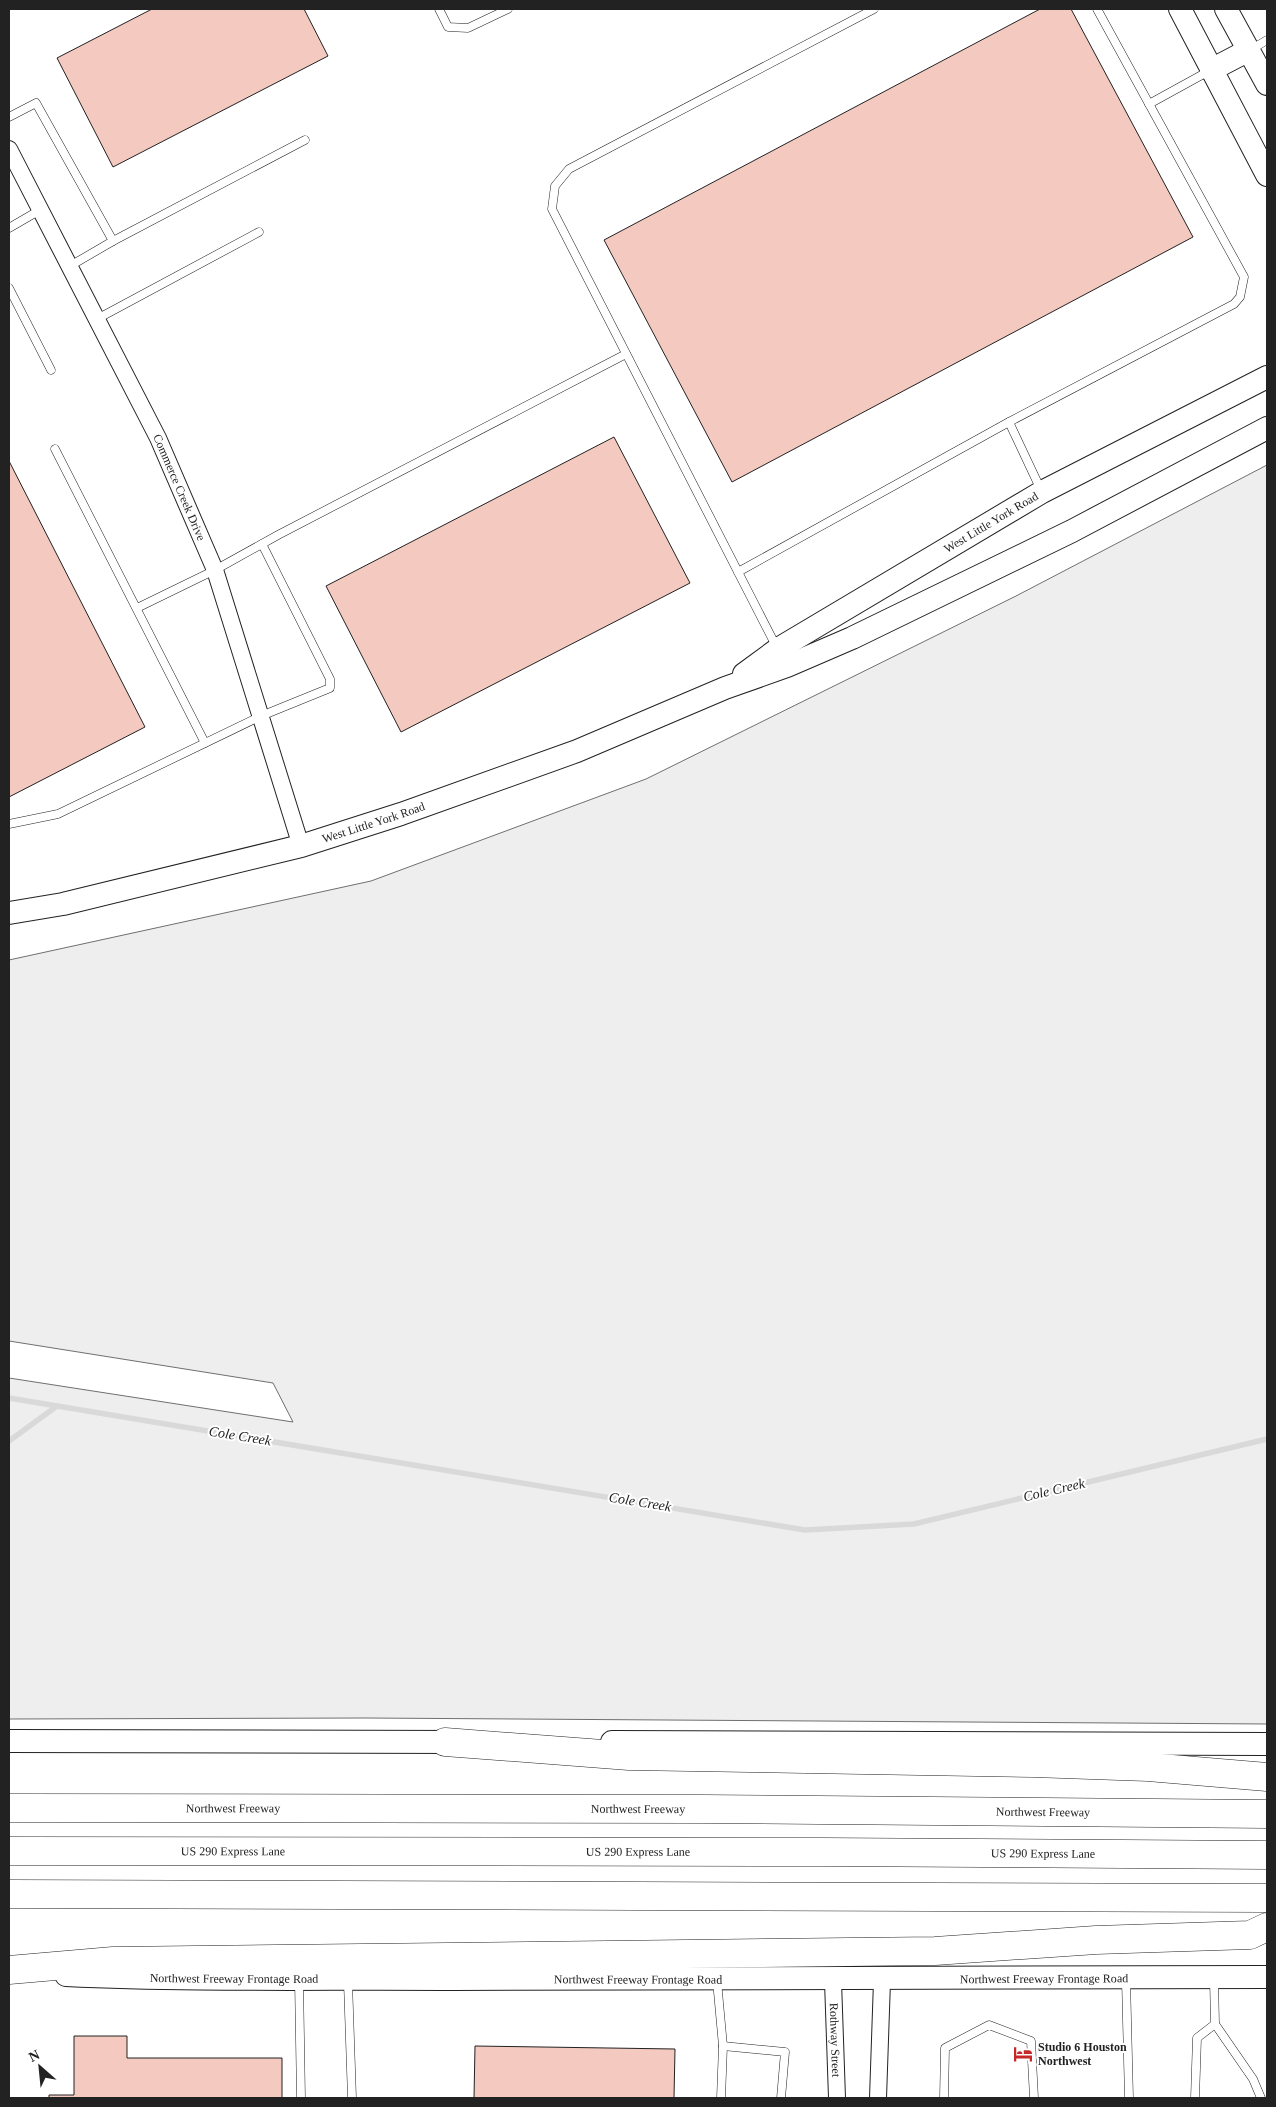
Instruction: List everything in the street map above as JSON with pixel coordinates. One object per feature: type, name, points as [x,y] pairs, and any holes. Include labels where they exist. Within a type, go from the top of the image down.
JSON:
[{"type":"highway","points":[[445,1742],[629,1756],[1033,1763],[1148,1767],[1267,1777]]},
{"type":"highway","name":"Northwest Freeway","points":[[9,1808],[713,1809],[1267,1814]]},
{"type":"highway","name":"US 290 Express Lane","points":[[9,1851],[1267,1855]]},
{"type":"highway","points":[[9,1894],[1267,1898]]},
{"type":"highway","points":[[9,1971],[113,1961],[935,1951],[1096,1940],[1250,1935],[1267,1927]]},
{"type":"main road","points":[[1180,9],[1211,70],[1220,82],[1267,175]]},
{"type":"main road","points":[[1226,9],[1258,45],[1267,84]]},
{"type":"main road","points":[[1211,70],[1258,45]]},
{"type":"main road","name":"West Little York Road","points":[[725,688],[778,649],[1042,492],[1267,377]]},
{"type":"main road","name":"West Little York Road","points":[[9,913],[63,904],[301,846],[401,814],[577,751],[725,688],[787,666],[852,638],[1072,531],[1267,428]]},
{"type":"main road","points":[[9,1741],[1267,1744]]},
{"type":"main road","name":"Northwest Freeway Frontage Road","points":[[9,1971],[114,1977],[348,1980],[882,1981],[1126,1980],[1267,1977]]},
{"type":"street","name":"Commerce Creek Drive","points":[[9,149],[158,438],[215,570],[301,846]]},
{"type":"street","name":"Rothway Street","points":[[833,1981],[837,2098]]},
{"type":"street","points":[[878,2098],[882,1981]]},
{"type":"lane","points":[[439,9],[448,27],[468,28],[508,9]]},
{"type":"lane","points":[[778,649],[552,209],[556,186],[569,169],[874,9]]},
{"type":"lane","points":[[738,572],[1010,422],[1234,304],[1240,297],[1244,277],[1097,9]]},
{"type":"lane","points":[[1149,104],[1211,70]]},
{"type":"lane","points":[[9,117],[36,103],[113,242]]},
{"type":"lane","points":[[70,266],[305,140]]},
{"type":"lane","points":[[9,228],[40,210]]},
{"type":"lane","points":[[96,319],[259,232]]},
{"type":"lane","points":[[9,288],[51,370]]},
{"type":"lane","points":[[137,608],[215,570],[626,354]]},
{"type":"lane","points":[[1010,422],[1042,492]]},
{"type":"lane","points":[[55,449],[205,743]]},
{"type":"lane","points":[[9,824],[58,814],[261,716],[330,688],[330,679],[262,544]]},
{"type":"lane","points":[[299,1978],[301,2098]]},
{"type":"lane","points":[[1214,1978],[1215,2024],[1253,2079],[1260,2098]]},
{"type":"lane","points":[[348,1980],[352,2098]]},
{"type":"lane","points":[[718,1980],[723,2046],[720,2098]]},
{"type":"lane","points":[[1126,1980],[1129,2098]]},
{"type":"lane","points":[[1195,2098],[1197,2038],[1215,2024]]},
{"type":"lane","points":[[944,2098],[945,2048],[989,2025],[1031,2041],[1034,2098]]},
{"type":"lane","points":[[723,2046],[785,2052],[781,2098]]},
{"type":"shaded area","points":[[1267,465],[1267,1724],[366,1718],[9,1719],[9,1378],[293,1422],[273,1383],[9,1341],[9,960],[371,881],[646,779],[1016,596]]},
{"type":"building","points":[[152,9],[304,9],[328,56],[113,167],[57,58]]},
{"type":"building","points":[[1040,9],[1071,9],[1193,237],[732,482],[604,240]]},
{"type":"building","points":[[614,437],[690,583],[401,732],[326,586]]},
{"type":"building","points":[[9,461],[145,727],[9,797]]},
{"type":"building","points":[[74,2036],[127,2036],[127,2058],[282,2058],[282,2098],[49,2098],[49,2095],[74,2095]]},
{"type":"building","points":[[475,2046],[675,2049],[674,2098],[474,2098]]},
{"type":"waterway","name":"Cole Creek","points":[[9,1398],[805,1530],[914,1524],[1267,1439]]},
{"type":"waterway","points":[[9,1441],[57,1406]]},
{"type":"place","name":"Studio 6 Houston Northwest","points":[[1023,2054]]}]
